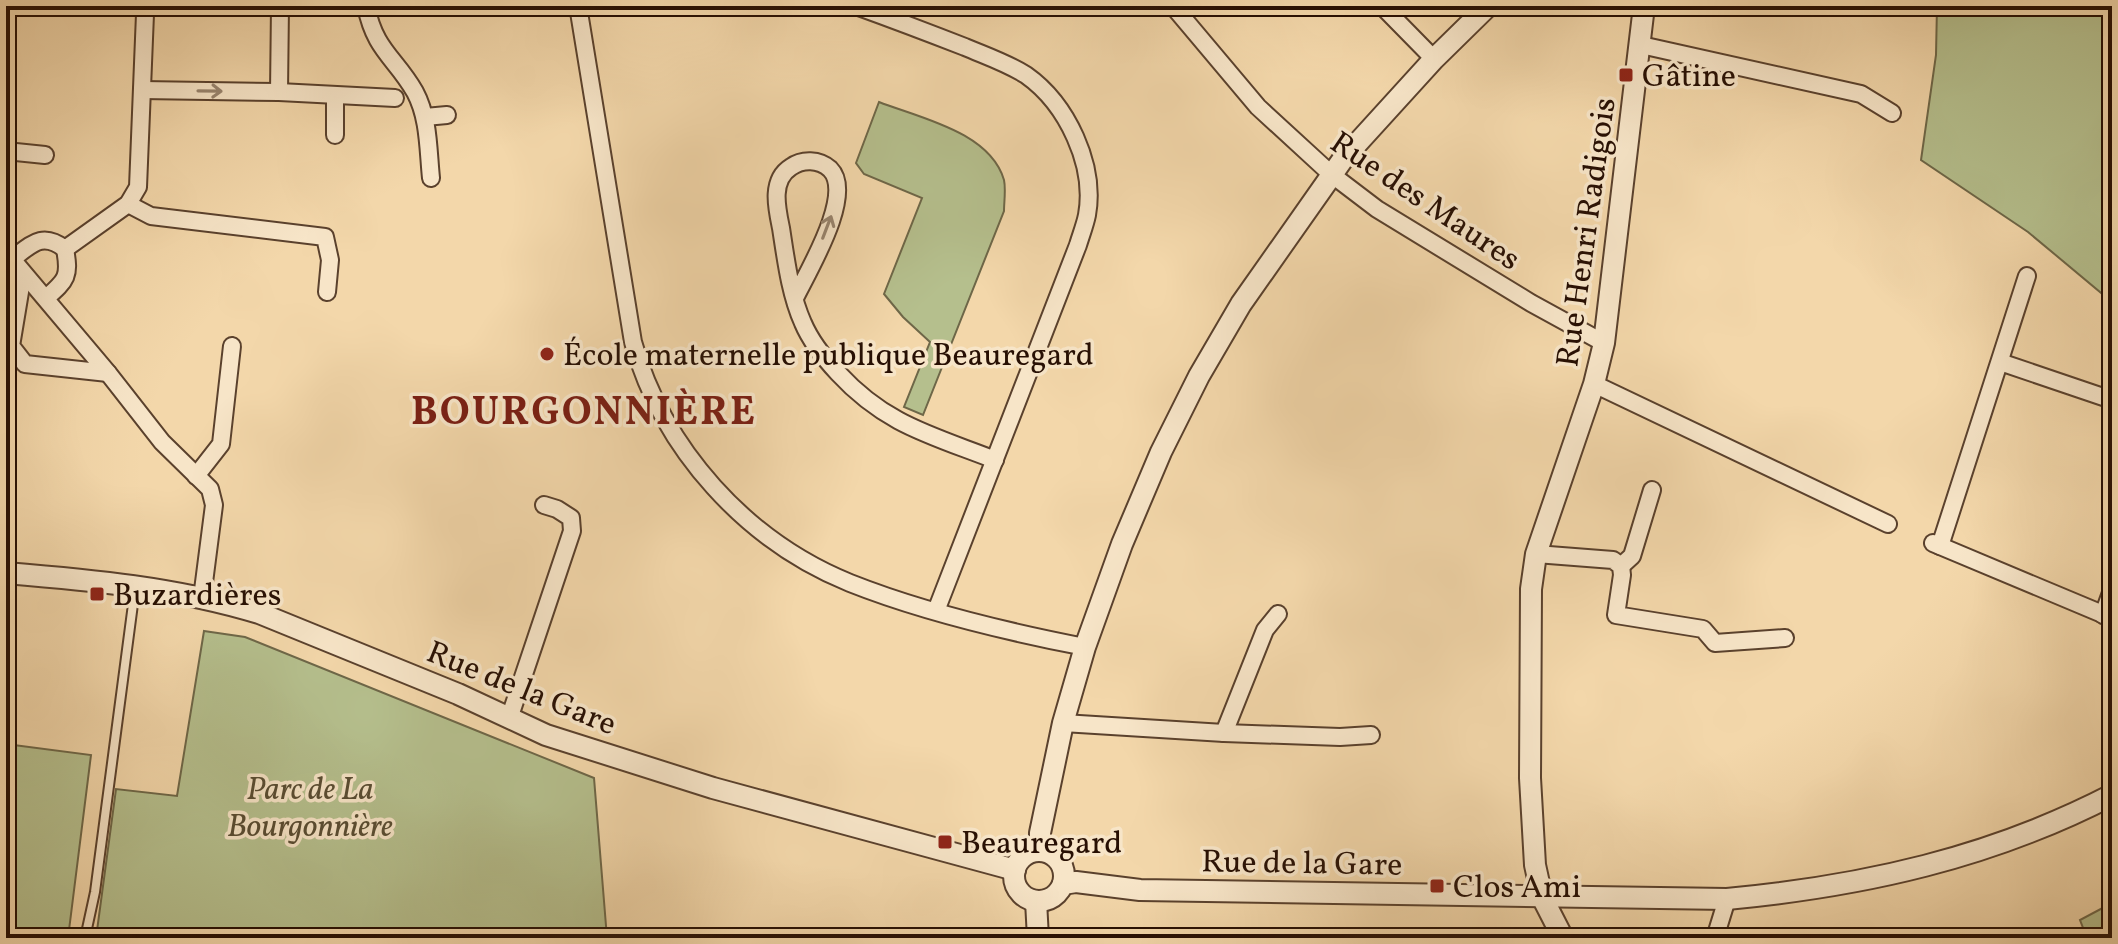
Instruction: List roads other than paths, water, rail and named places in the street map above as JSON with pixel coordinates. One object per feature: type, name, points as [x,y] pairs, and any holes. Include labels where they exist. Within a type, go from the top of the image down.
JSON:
[{"type":"street","points":[[65,249],[128,204],[138,187],[145,14],[142,6]]},
{"type":"street","points":[[279,92],[280,6]]},
{"type":"street","points":[[366,6],[370,28],[381,48],[414,91],[425,117],[431,178]]},
{"type":"street","points":[[578,6],[639,366],[660,413],[697,469],[762,531],[804,559],[848,582],[936,611],[1085,647]]},
{"type":"street","points":[[856,6],[996,60],[1029,77],[1051,98],[1067,122],[1083,161],[1087,187],[1087,214],[1078,245],[936,611]]},
{"type":"street","name":"Rue des Maures","points":[[1173,6],[1258,107],[1331,174],[1377,209],[1531,303],[1604,343]]},
{"type":"street","points":[[1382,6],[1434,59]]},
{"type":"street","points":[[1040,851],[1040,833],[1063,723],[1085,647],[1122,544],[1161,452],[1199,376],[1241,304],[1331,174],[1434,59],[1488,6]]},
{"type":"street","name":"Rue Henri Radigois","points":[[1563,938],[1542,897],[1535,865],[1530,778],[1530,617],[1536,554],[1594,384],[1604,343],[1644,6]]},
{"type":"street","points":[[1641,45],[1861,94],[1892,113]]},
{"type":"street","points":[[142,90],[395,98]]},
{"type":"street","points":[[335,97],[335,135]]},
{"type":"street","points":[[425,117],[447,115]]},
{"type":"street","points":[[6,151],[45,155]]},
{"type":"street","points":[[795,298],[815,260],[838,200],[836,179],[830,169],[819,162],[806,161],[786,170],[777,190],[776,202],[795,298],[802,322],[822,355],[864,400],[907,426],[995,460]]},
{"type":"street","points":[[128,204],[151,216],[325,237],[330,260],[327,292]]},
{"type":"street","points":[[46,298],[64,282],[69,268],[65,249],[55,241],[37,240],[9,256],[162,442],[210,489],[214,505],[202,598]]},
{"type":"street","points":[[23,274],[11,346],[25,364],[108,373]]},
{"type":"street","points":[[2027,276],[1936,544],[2107,616],[2112,590]]},
{"type":"street","points":[[196,476],[221,444],[232,346]]},
{"type":"street","points":[[2000,362],[2112,400]]},
{"type":"street","points":[[1594,384],[1888,524]]},
{"type":"street","points":[[1621,566],[1632,556],[1652,490]]},
{"type":"street","points":[[509,719],[572,531],[571,518],[544,505]]},
{"type":"street","points":[[1536,554],[1613,560],[1621,566],[1616,615],[1703,629],[1715,643],[1785,638]]},
{"type":"street","name":"Rue de la Gare","points":[[6,573],[202,598],[259,613],[458,694],[546,735],[675,777],[1015,870]]},
{"type":"street","points":[[1224,733],[1265,630],[1278,614]]},
{"type":"street","points":[[1063,723],[1224,733],[1340,737],[1371,735]]},
{"type":"street","name":"Rue de la Gare","points":[[1063,884],[1076,882],[1140,890],[1727,899],[1782,894],[1894,875],[2014,840],[2112,795]]},
{"type":"street","points":[[1040,851],[1059,862],[1064,877],[1063,884],[1052,897],[1036,901],[1021,894],[1016,887],[1015,870],[1024,856],[1040,851]]},
{"type":"street","points":[[1715,938],[1727,899]]},
{"type":"street","points":[[1036,901],[1038,938]]},
{"type":"lane","points":[[85,938],[95,892],[135,588]]},
{"type":"place","name":"Gâtine","points":[[1626,75]]},
{"type":"place","name":"École maternelle publique Beauregard","points":[[547,354]]},
{"type":"place","name":"Buzardières","points":[[97,594]]},
{"type":"place","name":"Beauregard","points":[[945,842]]},
{"type":"place","name":"Clos Ami","points":[[1437,886]]},
{"type":"district","name":"BOURGONNIÈRE","points":[[584,410]]},
{"type":"park label","name":"Parc de La Bourgonnière","points":[[310,806]]}]
